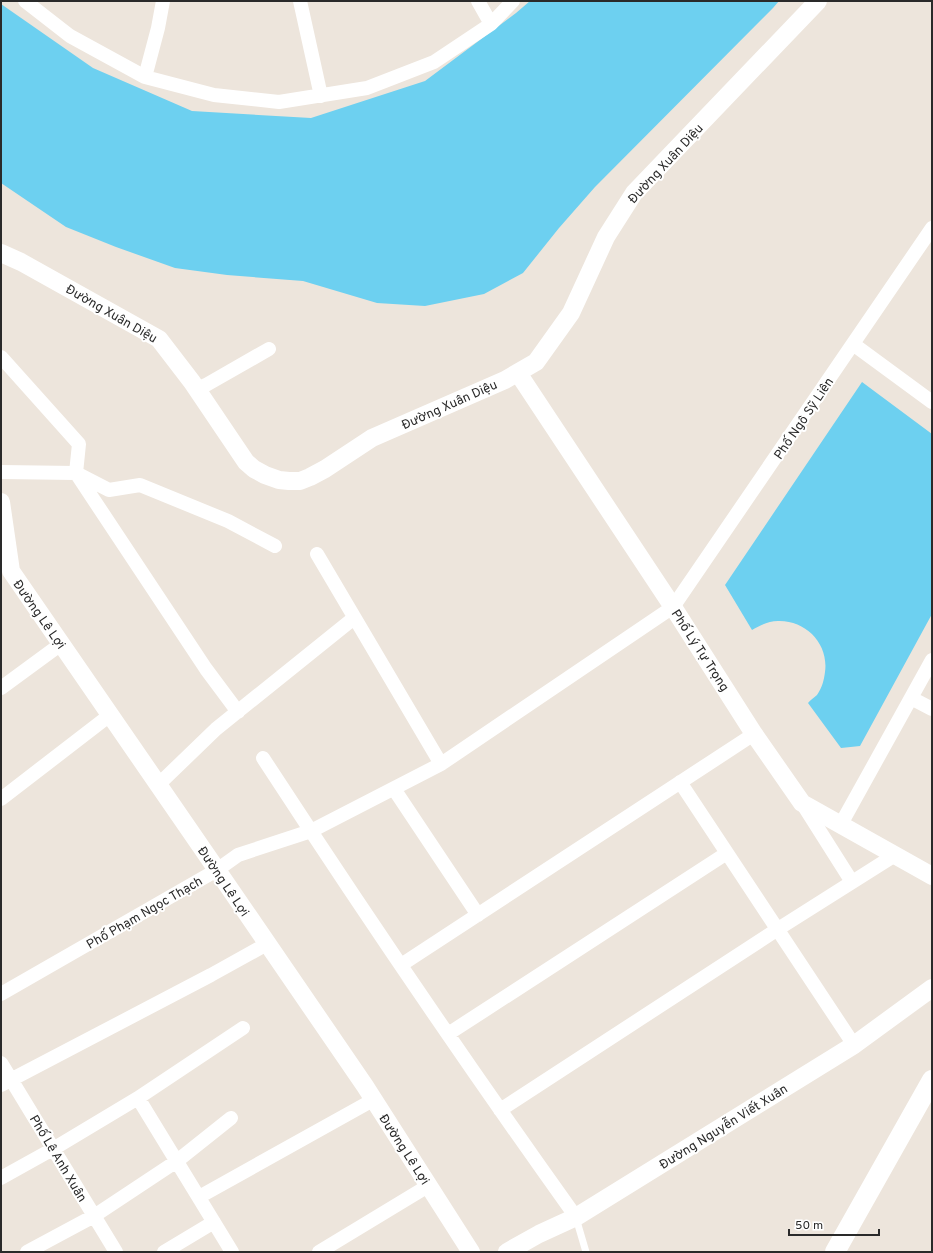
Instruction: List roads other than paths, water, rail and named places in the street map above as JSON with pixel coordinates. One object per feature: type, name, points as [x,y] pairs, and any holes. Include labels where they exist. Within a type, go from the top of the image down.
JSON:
[{"type":"main road","points":[[835,1252],[932,1080]]},
{"type":"street","points":[[25,1],[40,6],[70,36],[145,77],[214,95],[279,102],[367,88],[434,62],[491,24],[513,1]]},
{"type":"street","points":[[145,77],[158,28],[163,1]]},
{"type":"street","points":[[300,1],[321,96]]},
{"type":"street","points":[[478,1],[491,24]]},
{"type":"street","name":"Đường Xuân Diệu","points":[[1,253],[21,262],[159,339],[197,389],[246,462],[254,469],[265,475],[279,480],[300,481],[325,469],[372,438],[505,380],[536,362],[570,313],[606,237],[634,193],[818,1]]},
{"type":"street","name":"Phố Ngô Sỹ Liên","points":[[673,607],[932,228]]},
{"type":"street","points":[[853,344],[932,402]]},
{"type":"street","points":[[197,389],[269,350]]},
{"type":"street","points":[[1,357],[79,444],[76,473],[206,669],[238,712]]},
{"type":"street","name":"Phố Lý Tự Trọng","points":[[518,373],[673,607],[754,734],[802,803],[932,876]]},
{"type":"street","points":[[1,472],[76,473],[109,490],[140,485],[228,521],[275,546]]},
{"type":"street","name":"Đường Lê Lợi","points":[[1,502],[6,575],[61,644],[217,870],[373,1100],[471,1252]]},
{"type":"street","points":[[317,554],[441,764]]},
{"type":"street","name":"Phố Phạm Ngọc Thạch","points":[[1,994],[217,870],[238,855],[311,831],[441,764],[673,607]]},
{"type":"street","points":[[158,785],[216,729],[354,618]]},
{"type":"street","points":[[1,688],[61,644]]},
{"type":"street","points":[[841,824],[932,660]]},
{"type":"street","points":[[911,698],[932,709]]},
{"type":"street","points":[[1,799],[110,715]]},
{"type":"street","points":[[401,965],[754,734]]},
{"type":"street","points":[[263,758],[448,1034],[576,1217]]},
{"type":"street","points":[[680,782],[854,1045]]},
{"type":"street","points":[[394,789],[478,915]]},
{"type":"street","points":[[802,803],[852,882]]},
{"type":"street","points":[[448,1034],[727,853]]},
{"type":"street","points":[[500,1110],[778,929],[895,855]]},
{"type":"street","points":[[6,1082],[211,975],[267,944]]},
{"type":"street","name":"Đường Nguyễn Viết Xuân","points":[[507,1252],[539,1234],[576,1217],[854,1045],[932,988]]},
{"type":"street","points":[[1,1178],[138,1098],[243,1028]]},
{"type":"street","name":"Phố Lê Anh Xuân","points":[[1,1063],[6,1082],[53,1149],[116,1252]]},
{"type":"street","points":[[138,1098],[232,1252]]},
{"type":"street","points":[[199,1197],[373,1100]]},
{"type":"street","points":[[27,1252],[94,1216],[177,1161],[231,1118]]},
{"type":"street","points":[[319,1252],[428,1186]]},
{"type":"street","points":[[164,1252],[214,1222]]},
{"type":"lane","points":[[576,1217],[586,1252]]},
{"type":"water","points":[[530,1],[779,1],[595,187],[559,228],[523,273],[484,294],[425,306],[377,303],[303,281],[227,275],[175,268],[66,227],[1,183],[1,4],[93,68],[192,111],[311,118],[425,81]]},
{"type":"water","points":[[862,382],[932,434],[932,614],[860,746],[841,748],[808,703],[819,692],[824,678],[825,662],[819,643],[806,629],[788,622],[771,622],[752,630],[725,585]]}]
